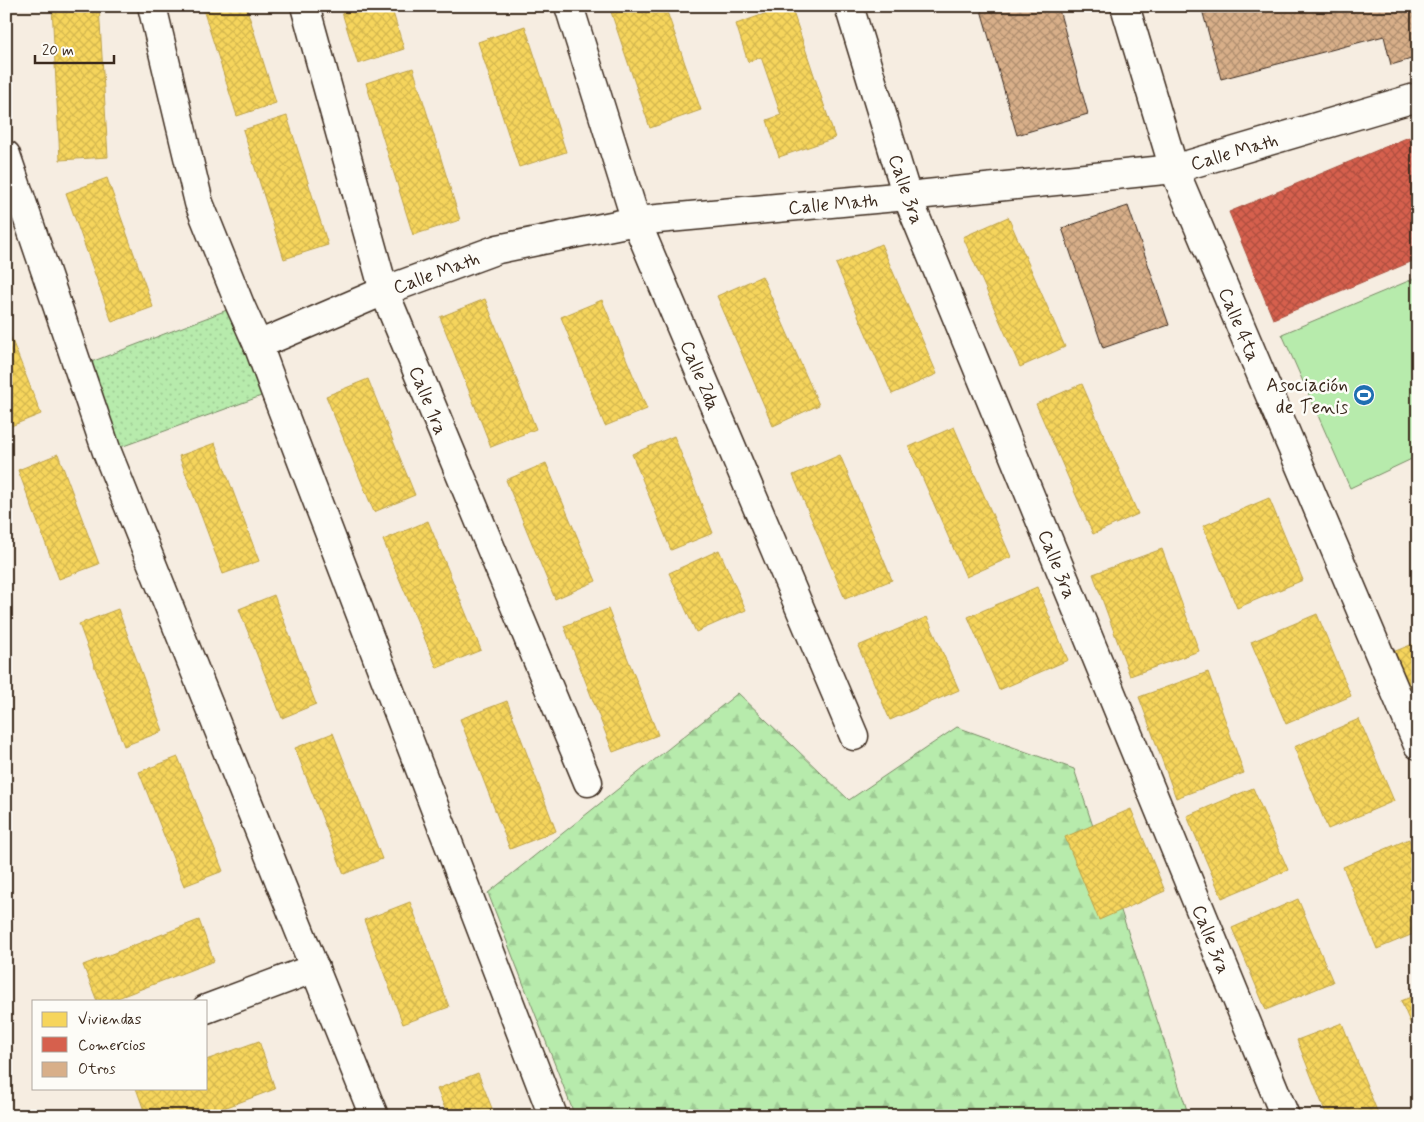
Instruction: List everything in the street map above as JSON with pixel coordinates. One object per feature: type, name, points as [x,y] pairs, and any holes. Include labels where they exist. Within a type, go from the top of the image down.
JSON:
[{"type":"street","points":[[152,6],[199,203],[240,306],[258,345],[553,1116]]},
{"type":"street","name":"Calle 1ra","points":[[305,6],[384,291],[588,782]]},
{"type":"street","name":"Calle 2da","points":[[569,6],[636,220],[854,736]]},
{"type":"street","name":"Calle 3ra","points":[[849,6],[907,196],[1285,1116]]},
{"type":"street","name":"Calle 4ta","points":[[1125,6],[1174,169],[1418,745]]},
{"type":"street","name":"Calle Math","points":[[258,345],[384,291],[498,249],[636,220],[907,196],[1174,169],[1418,97]]},
{"type":"street","points":[[6,155],[107,452],[374,1116]]},
{"type":"street","points":[[208,1008],[316,968]]},
{"type":"green space","name":"Asociación de Tenis","points":[[1418,277],[1418,456],[1350,488],[1282,334]]},
{"type":"green space","points":[[240,305],[275,391],[107,452],[78,367]]},
{"type":"green space","points":[[738,693],[849,800],[957,727],[1074,769],[1189,1116],[575,1116],[488,893]]},
{"type":"building: Viviendas","points":[[52,6],[99,6],[108,157],[60,160]]},
{"type":"building: Viviendas","points":[[202,6],[246,6],[276,103],[237,116]]},
{"type":"building: Viviendas","points":[[340,6],[391,6],[404,49],[358,64]]},
{"type":"building: Viviendas","points":[[609,6],[665,6],[701,110],[650,128]]},
{"type":"building: Viviendas","points":[[791,6],[835,138],[779,157],[767,120],[781,115],[761,57],[748,62],[736,24]]},
{"type":"building: Viviendas","points":[[525,26],[566,152],[519,167],[478,42]]},
{"type":"building: Viviendas","points":[[413,68],[460,220],[413,235],[366,83]]},
{"type":"building: Viviendas","points":[[287,116],[328,245],[284,259],[243,130]]},
{"type":"building: Viviendas","points":[[107,178],[153,307],[112,322],[66,193]]},
{"type":"building: Viviendas","points":[[1008,217],[1065,347],[1020,367],[963,237]]},
{"type":"building: Viviendas","points":[[881,244],[937,374],[892,394],[836,264]]},
{"type":"building: Viviendas","points":[[762,276],[819,405],[773,426],[717,296]]},
{"type":"building: Viviendas","points":[[485,299],[536,429],[491,447],[440,317]]},
{"type":"building: Viviendas","points":[[602,300],[647,409],[605,426],[561,317]]},
{"type":"building: Viviendas","points":[[6,325],[41,414],[6,428]]},
{"type":"building: Viviendas","points":[[368,379],[415,495],[374,512],[326,396]]},
{"type":"building: Viviendas","points":[[1082,384],[1138,514],[1093,534],[1036,404]]},
{"type":"building: Viviendas","points":[[954,427],[1011,557],[966,577],[909,447]]},
{"type":"building: Viviendas","points":[[674,436],[713,533],[671,550],[632,454]]},
{"type":"building: Viviendas","points":[[215,443],[259,561],[223,574],[179,456]]},
{"type":"building: Viviendas","points":[[58,454],[99,564],[59,579],[18,470]]},
{"type":"building: Viviendas","points":[[840,455],[892,580],[845,599],[793,475]]},
{"type":"building: Viviendas","points":[[546,463],[596,581],[555,599],[506,480]]},
{"type":"building: Viviendas","points":[[1269,498],[1303,580],[1237,608],[1203,526]]},
{"type":"building: Viviendas","points":[[428,521],[481,650],[437,668],[383,540]]},
{"type":"building: Viviendas","points":[[1162,549],[1199,651],[1130,676],[1093,574]]},
{"type":"building: Viviendas","points":[[719,550],[746,610],[696,632],[669,573]]},
{"type":"building: Viviendas","points":[[1037,587],[1068,660],[999,690],[968,617]]},
{"type":"building: Viviendas","points":[[274,595],[316,704],[282,718],[239,609]]},
{"type":"building: Viviendas","points":[[118,609],[163,731],[124,746],[79,624]]},
{"type":"building: Viviendas","points":[[608,609],[658,735],[613,752],[564,626]]},
{"type":"building: Viviendas","points":[[1317,614],[1351,696],[1286,724],[1251,642]]},
{"type":"building: Viviendas","points":[[927,617],[959,690],[890,720],[858,646]]},
{"type":"building: Viviendas","points":[[1418,642],[1418,712],[1393,652]]},
{"type":"building: Viviendas","points":[[1208,672],[1244,773],[1176,798],[1139,697]]},
{"type":"building: Viviendas","points":[[507,701],[556,831],[510,849],[460,719]]},
{"type":"building: Viviendas","points":[[1359,719],[1394,801],[1328,829],[1294,747]]},
{"type":"building: Viviendas","points":[[333,733],[382,859],[344,874],[295,748]]},
{"type":"building: Viviendas","points":[[178,757],[223,871],[184,886],[139,772]]},
{"type":"building: Viviendas","points":[[1253,788],[1288,870],[1222,898],[1187,816]]},
{"type":"building: Viviendas","points":[[1131,809],[1165,891],[1099,920],[1065,837]]},
{"type":"building: Viviendas","points":[[1409,839],[1418,860],[1418,932],[1377,949],[1343,867]]},
{"type":"building: Viviendas","points":[[1298,899],[1333,982],[1266,1010],[1232,928]]},
{"type":"building: Viviendas","points":[[410,902],[449,1007],[403,1024],[364,920]]},
{"type":"building: Viviendas","points":[[199,920],[214,961],[113,1000],[97,1000],[83,965]]},
{"type":"building: Viviendas","points":[[1418,994],[1418,1041],[1401,1001]]},
{"type":"building: Viviendas","points":[[1342,1023],[1379,1116],[1327,1116],[1297,1040]]},
{"type":"building: Viviendas","points":[[259,1041],[275,1089],[203,1116],[146,1116],[137,1090],[208,1090],[208,1059]]},
{"type":"building: Viviendas","points":[[478,1073],[495,1116],[448,1116],[437,1089]]},
{"type":"building: Comercios","points":[[1409,137],[1418,157],[1418,259],[1273,319],[1229,212]]},
{"type":"building: Otros","points":[[994,6],[1058,6],[1088,114],[1017,135],[981,10]]},
{"type":"building: Otros","points":[[1201,6],[1418,6],[1418,57],[1391,65],[1384,36],[1221,79]]},
{"type":"building: Otros","points":[[1128,206],[1169,325],[1103,348],[1062,228]]},
{"type":"place","name":"Asociación de Tenis","points":[[1364,395]]}]
